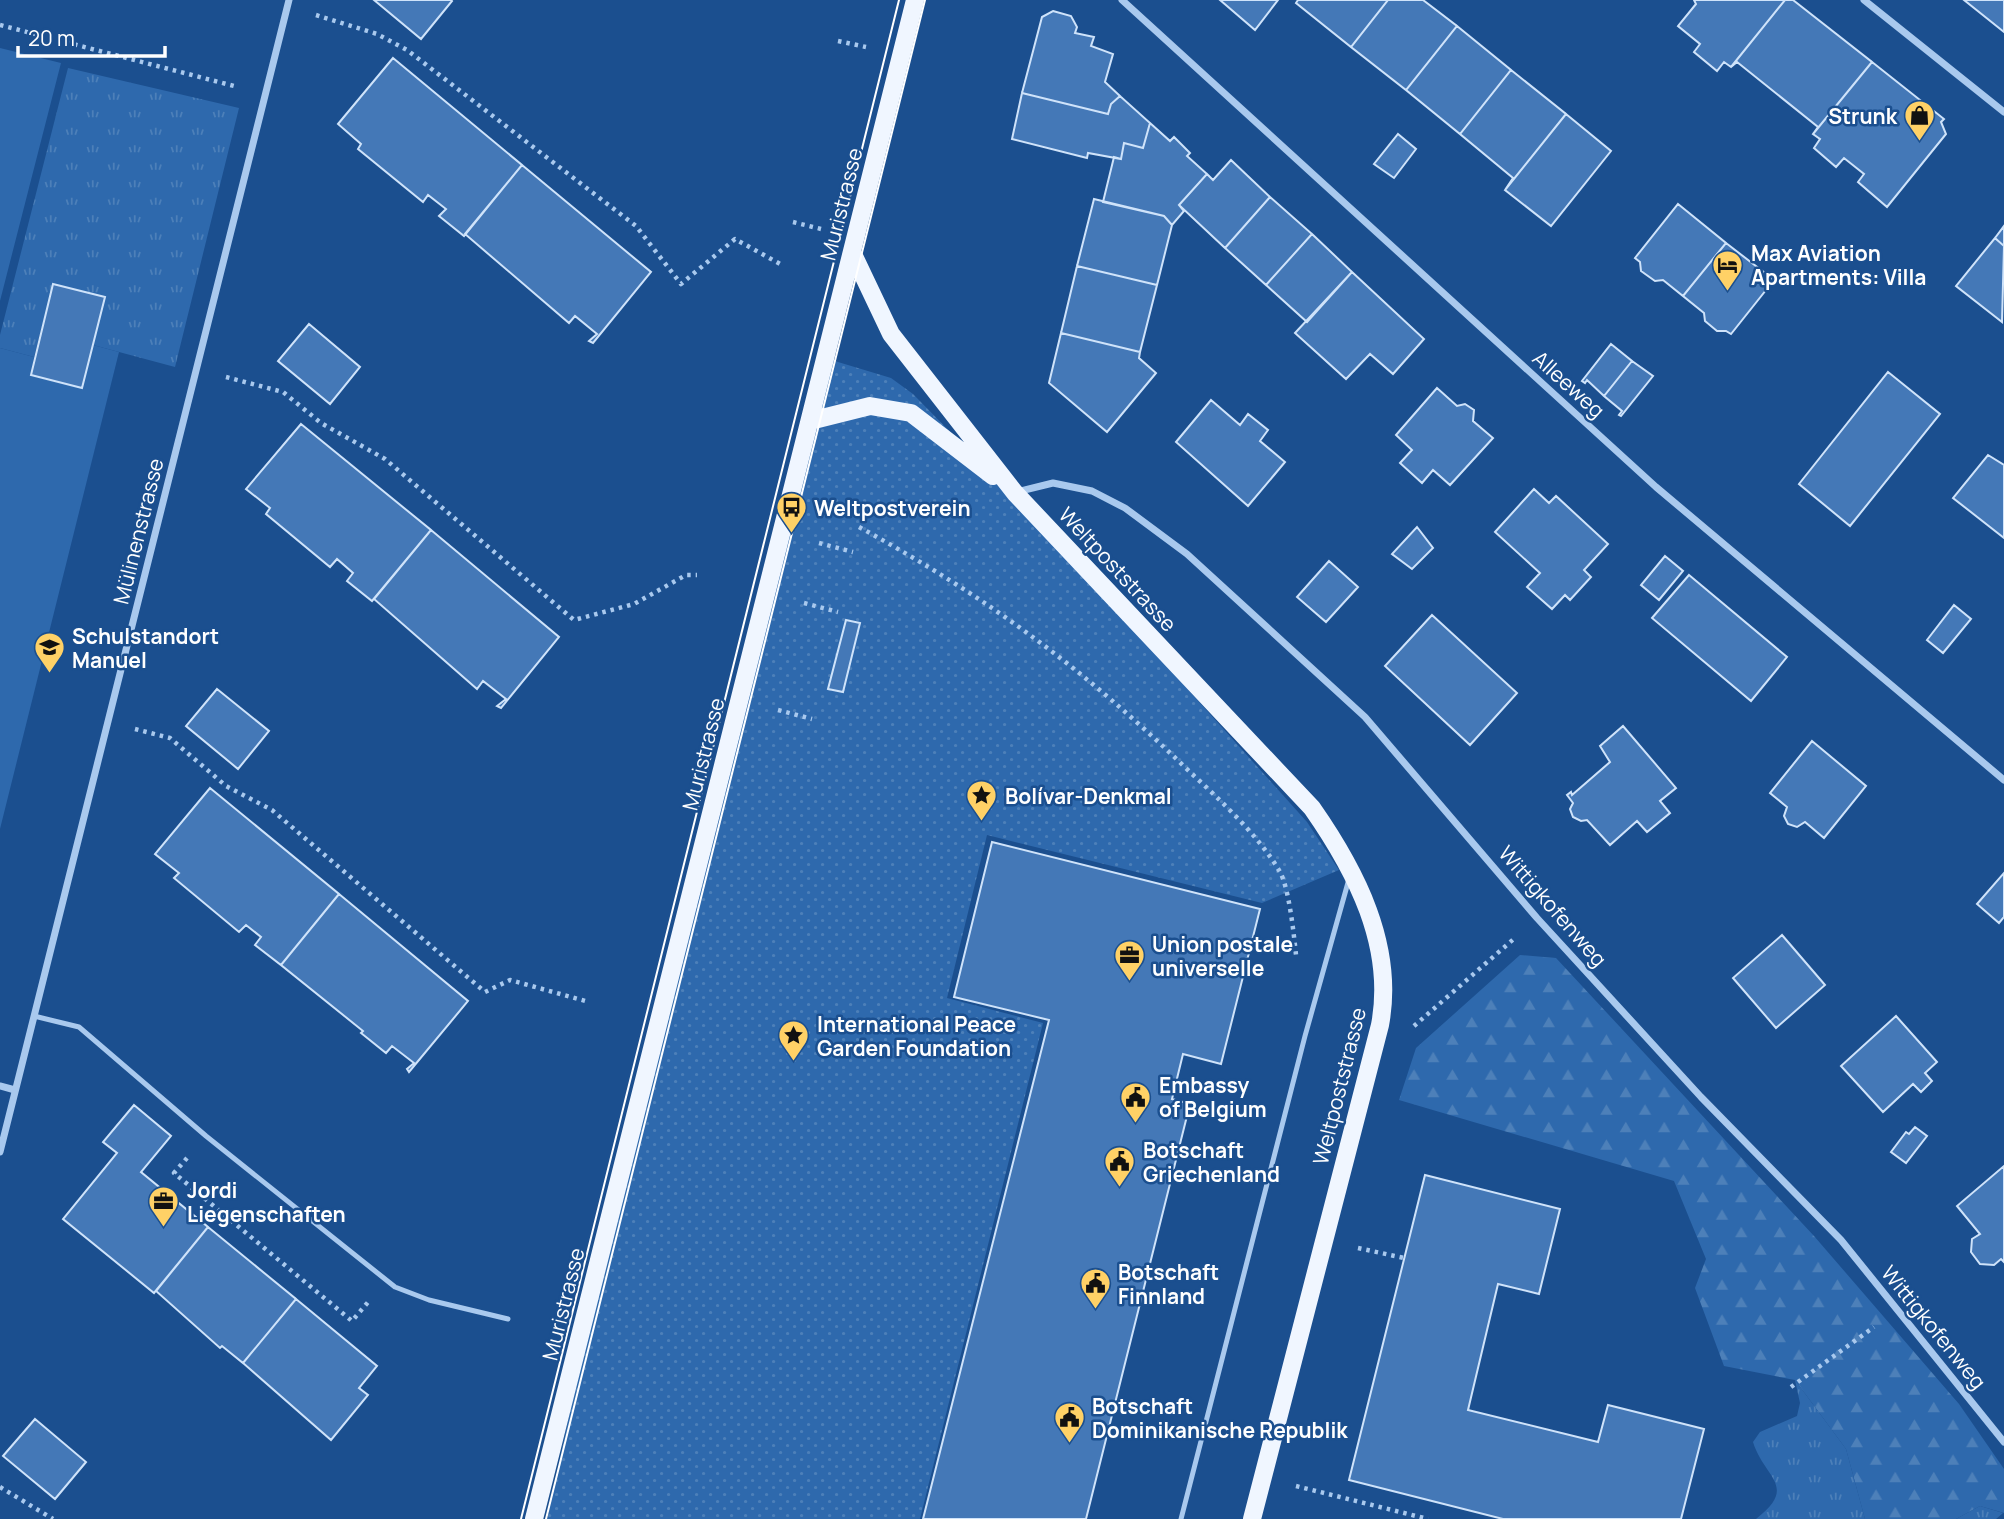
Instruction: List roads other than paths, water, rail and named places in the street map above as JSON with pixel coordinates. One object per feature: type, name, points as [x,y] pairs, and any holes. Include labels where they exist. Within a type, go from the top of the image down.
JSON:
[{"type":"main road","name":"Muristrasse","points":[[534,1519],[915,0]]},
{"type":"main road","name":"Weltpoststrasse","points":[[852,252],[896,342],[1015,493],[1312,808],[1352,870],[1379,952],[1383,1007],[1252,1519]]},
{"type":"main road","name":"Weltpoststrasse","points":[[810,421],[870,406],[911,413],[1015,493]]},
{"type":"street","name":"Alleeweg","points":[[1122,0],[1656,486],[2004,780]]},
{"type":"street","points":[[1864,0],[2004,111]]},
{"type":"street","name":"Mülinenstrasse","points":[[0,1152],[289,4]]},
{"type":"street","name":"Wittigkofenweg","points":[[1015,493],[1053,483],[1091,491],[1125,508],[1187,554],[1383,736],[1537,918],[1701,1097],[1841,1240],[2004,1442]]},
{"type":"street","points":[[0,1086],[15,1090]]},
{"type":"lane","points":[[1181,1519],[1302,1049],[1352,870]]},
{"type":"lane","points":[[34,1016],[79,1027],[206,1136],[395,1287],[429,1300],[508,1319]]},
{"type":"tram line","points":[[521,1519],[899,0]]},
{"type":"tram line","points":[[546,1519],[925,0]]},
{"type":"place","name":"Strunk","points":[[1920,143]]},
{"type":"place","name":"Max Aviation Apartments: Villa","points":[[1728,292]]},
{"type":"place","name":"Weltpostverein","points":[[791,535]]},
{"type":"place","name":"Schulstandort Manuel","points":[[49,675]]},
{"type":"place","name":"Bolívar-Denkmal","points":[[982,823]]},
{"type":"place","name":"Union postale universelle","points":[[1129,983]]},
{"type":"place","name":"International Peace Garden Foundation","points":[[794,1063]]},
{"type":"place","name":"Embassy of Belgium","points":[[1136,1124]]},
{"type":"place","name":"Botschaft Griechenland","points":[[1120,1189]]},
{"type":"place","name":"Jordi Liegenschaften","points":[[164,1229]]},
{"type":"place","name":"Botschaft Finnland","points":[[1095,1311]]},
{"type":"place","name":"Botschaft Dominikanische Republik","points":[[1069,1445]]}]
